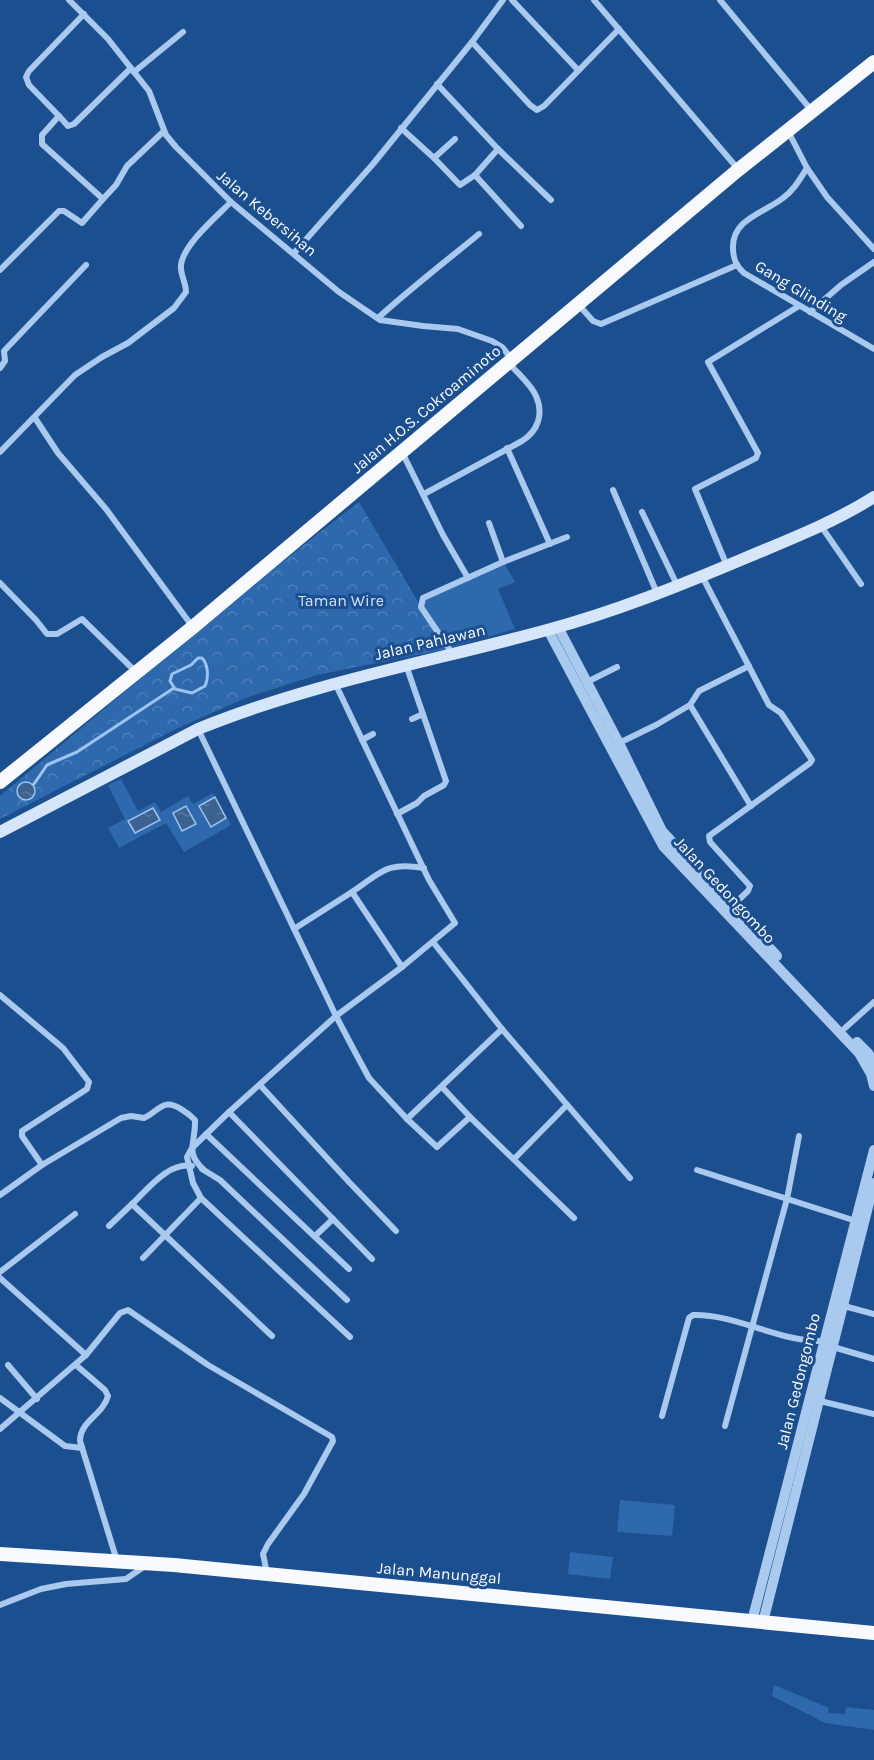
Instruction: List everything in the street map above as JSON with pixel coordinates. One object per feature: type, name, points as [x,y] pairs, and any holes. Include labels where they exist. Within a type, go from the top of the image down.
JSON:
[{"type":"highway","name":"Jalan H.O.S. Cokroaminoto","points":[[0,782],[193,627],[738,170],[874,62]]},
{"type":"highway","name":"Jalan Manunggal","points":[[0,1554],[117,1560],[267,1573],[874,1633]]},
{"type":"main road","name":"Jalan Pahlawan","points":[[0,832],[198,729],[257,707],[335,683],[553,629],[727,566],[821,526],[874,497]]},
{"type":"street","name":"Jalan Kebersihan","points":[[69,0],[108,39],[149,91],[164,131],[176,147],[231,202],[339,292],[378,318],[423,327],[458,329],[502,347],[536,396],[539,409],[537,428],[531,436],[424,494]]},
{"type":"street","points":[[294,253],[373,164],[503,0]]},
{"type":"street","points":[[512,0],[578,70]]},
{"type":"street","points":[[594,0],[738,170]]},
{"type":"street","points":[[720,0],[812,112]]},
{"type":"street","points":[[84,14],[29,71],[26,78],[29,85],[68,126],[74,124],[133,70],[183,32]]},
{"type":"street","points":[[472,42],[537,110],[544,106],[619,29]]},
{"type":"street","points":[[437,84],[498,149],[551,200]]},
{"type":"street","points":[[59,116],[42,135],[40,140],[42,144],[103,199]]},
{"type":"street","points":[[401,128],[460,185],[475,175],[498,149]]},
{"type":"street","points":[[0,270],[59,211],[64,211],[82,223],[116,185],[127,166],[164,131]]},
{"type":"street","points":[[788,131],[807,168],[827,197],[874,249]]},
{"type":"street","points":[[434,158],[455,140]]},
{"type":"street","name":"Gang Glinding","points":[[807,168],[793,189],[784,197],[740,225],[734,237],[733,246],[736,266],[744,273],[874,349]]},
{"type":"street","points":[[475,175],[521,226]]},
{"type":"street","points":[[0,452],[75,375],[128,343],[174,308],[186,292],[181,269],[183,256],[231,202]]},
{"type":"street","points":[[378,318],[418,281],[433,273],[479,234]]},
{"type":"street","points":[[810,312],[841,285],[874,262]]},
{"type":"street","points":[[0,368],[5,361],[4,351],[86,265]]},
{"type":"street","points":[[578,304],[593,321],[601,324],[736,266]]},
{"type":"street","points":[[727,566],[695,489],[756,458],[758,453],[708,362],[799,306]]},
{"type":"street","points":[[35,418],[58,453],[106,509],[193,627]]},
{"type":"street","points":[[507,448],[550,544]]},
{"type":"street","points":[[402,452],[443,535],[468,578]]},
{"type":"street","points":[[613,490],[657,593]]},
{"type":"street","points":[[642,512],[677,585]]},
{"type":"street","points":[[489,523],[503,562]]},
{"type":"street","points":[[821,526],[861,584]]},
{"type":"street","points":[[453,654],[421,604],[423,598],[503,562],[567,537]]},
{"type":"street","points":[[702,576],[769,705],[781,713],[812,760],[709,838],[710,842],[750,886],[748,891],[731,907]]},
{"type":"street","points":[[0,584],[47,634],[53,636],[79,620],[84,620],[136,672]]},
{"type":"street","name":"Jalan Gedongombo","points":[[553,629],[587,682],[620,743],[662,831],[697,876],[859,1053],[873,1081]]},
{"type":"street","name":"Jalan Gedongombo","points":[[553,629],[663,846],[731,907],[845,1028],[871,1051],[874,1064]]},
{"type":"street","points":[[397,814],[417,804],[424,796],[444,785],[446,781],[405,665]]},
{"type":"street","points":[[620,743],[657,725],[690,705],[699,692],[749,666]]},
{"type":"street","points":[[587,682],[617,667]]},
{"type":"street","points":[[335,683],[424,868],[455,921],[454,925],[336,1016],[229,1112],[192,1148],[187,1156],[197,1194],[350,1337]]},
{"type":"street","points":[[690,705],[751,806]]},
{"type":"street","points":[[412,719],[423,714]]},
{"type":"street","points":[[198,729],[336,1016],[369,1078],[437,1147],[470,1117]]},
{"type":"street","points":[[362,740],[373,734]]},
{"type":"street","points":[[294,929],[387,868],[401,866],[424,868]]},
{"type":"street","points":[[352,892],[402,967]]},
{"type":"street","points":[[433,942],[502,1029],[630,1178]]},
{"type":"street","points":[[0,995],[63,1048],[89,1082],[87,1089],[22,1131],[22,1136],[42,1165]]},
{"type":"street","points":[[845,1028],[874,1002]]},
{"type":"street","points":[[408,1119],[502,1029]]},
{"type":"street","points":[[261,1085],[396,1231]]},
{"type":"street","points":[[442,1087],[574,1218]]},
{"type":"street","points":[[0,1195],[42,1165],[121,1118],[131,1116],[144,1118],[165,1105],[174,1106],[193,1118],[195,1128],[193,1157],[204,1170]]},
{"type":"street","points":[[514,1160],[567,1105]]},
{"type":"street","points":[[229,1112],[372,1259]]},
{"type":"street","points":[[206,1134],[349,1269]]},
{"type":"street","points":[[725,1426],[787,1199],[799,1136]]},
{"type":"street","name":"Jalan Gedongombo","points":[[758,1621],[820,1401],[856,1221],[874,1150]]},
{"type":"street","points":[[109,1226],[167,1171],[189,1166],[204,1170],[220,1180],[347,1300]]},
{"type":"street","points":[[698,1170],[856,1221]]},
{"type":"street","name":"Jalan Gedongombo","points":[[758,1621],[874,1183]]},
{"type":"street","points":[[143,1258],[201,1198]]},
{"type":"street","points":[[132,1204],[272,1336]]},
{"type":"street","points":[[0,1272],[75,1214]]},
{"type":"street","points":[[315,1236],[333,1219]]},
{"type":"street","points":[[0,1278],[86,1355]]},
{"type":"street","points":[[843,1306],[874,1314]]},
{"type":"street","points":[[0,1429],[76,1365],[120,1313],[128,1310],[207,1365],[334,1438],[304,1494],[263,1554],[267,1573]]},
{"type":"street","points":[[662,1416],[689,1318],[693,1315],[753,1325],[802,1341],[830,1343],[874,1359]]},
{"type":"street","points":[[8,1365],[37,1399]]},
{"type":"street","points":[[76,1365],[105,1390],[108,1396],[103,1407],[82,1429],[80,1441],[117,1560]]},
{"type":"street","points":[[0,1398],[65,1446],[82,1448]]},
{"type":"street","points":[[820,1401],[874,1414]]},
{"type":"street","points":[[0,1605],[41,1589],[66,1584],[126,1579],[151,1563]]},
{"type":"green space","name":"Taman Wire","points":[[359,502],[446,649],[317,675],[248,697],[178,728],[0,819],[0,796],[223,610]]},
{"type":"green space","points":[[504,563],[515,582],[498,589],[515,629],[452,647],[423,605],[424,601]]},
{"type":"green space","points":[[121,779],[138,811],[155,802],[161,812],[188,796],[193,804],[213,793],[231,825],[184,852],[166,823],[119,848],[108,828],[125,819],[108,785]]},
{"type":"green space","points":[[620,1500],[675,1505],[672,1536],[617,1532]]},
{"type":"green space","points":[[570,1552],[613,1557],[610,1579],[568,1574]]},
{"type":"green space","points":[[774,1685],[829,1708],[828,1713],[845,1714],[846,1707],[874,1710],[874,1730],[825,1723],[772,1696]]},
{"type":"water","points":[[26,782],[32,785],[35,791],[32,797],[26,800],[20,797],[17,791],[20,785]]},
{"type":"water","points":[[215,797],[226,818],[211,827],[199,806]]},
{"type":"water","points":[[186,806],[196,824],[182,831],[173,813]]},
{"type":"water","points":[[153,808],[160,820],[135,833],[128,821]]},
{"type":"waterway","points":[[198,658],[202,658],[207,667],[205,686],[192,693],[175,689],[170,681],[172,674],[191,665],[198,658]]},
{"type":"waterway","points":[[34,784],[47,765],[77,752],[174,688]]}]
